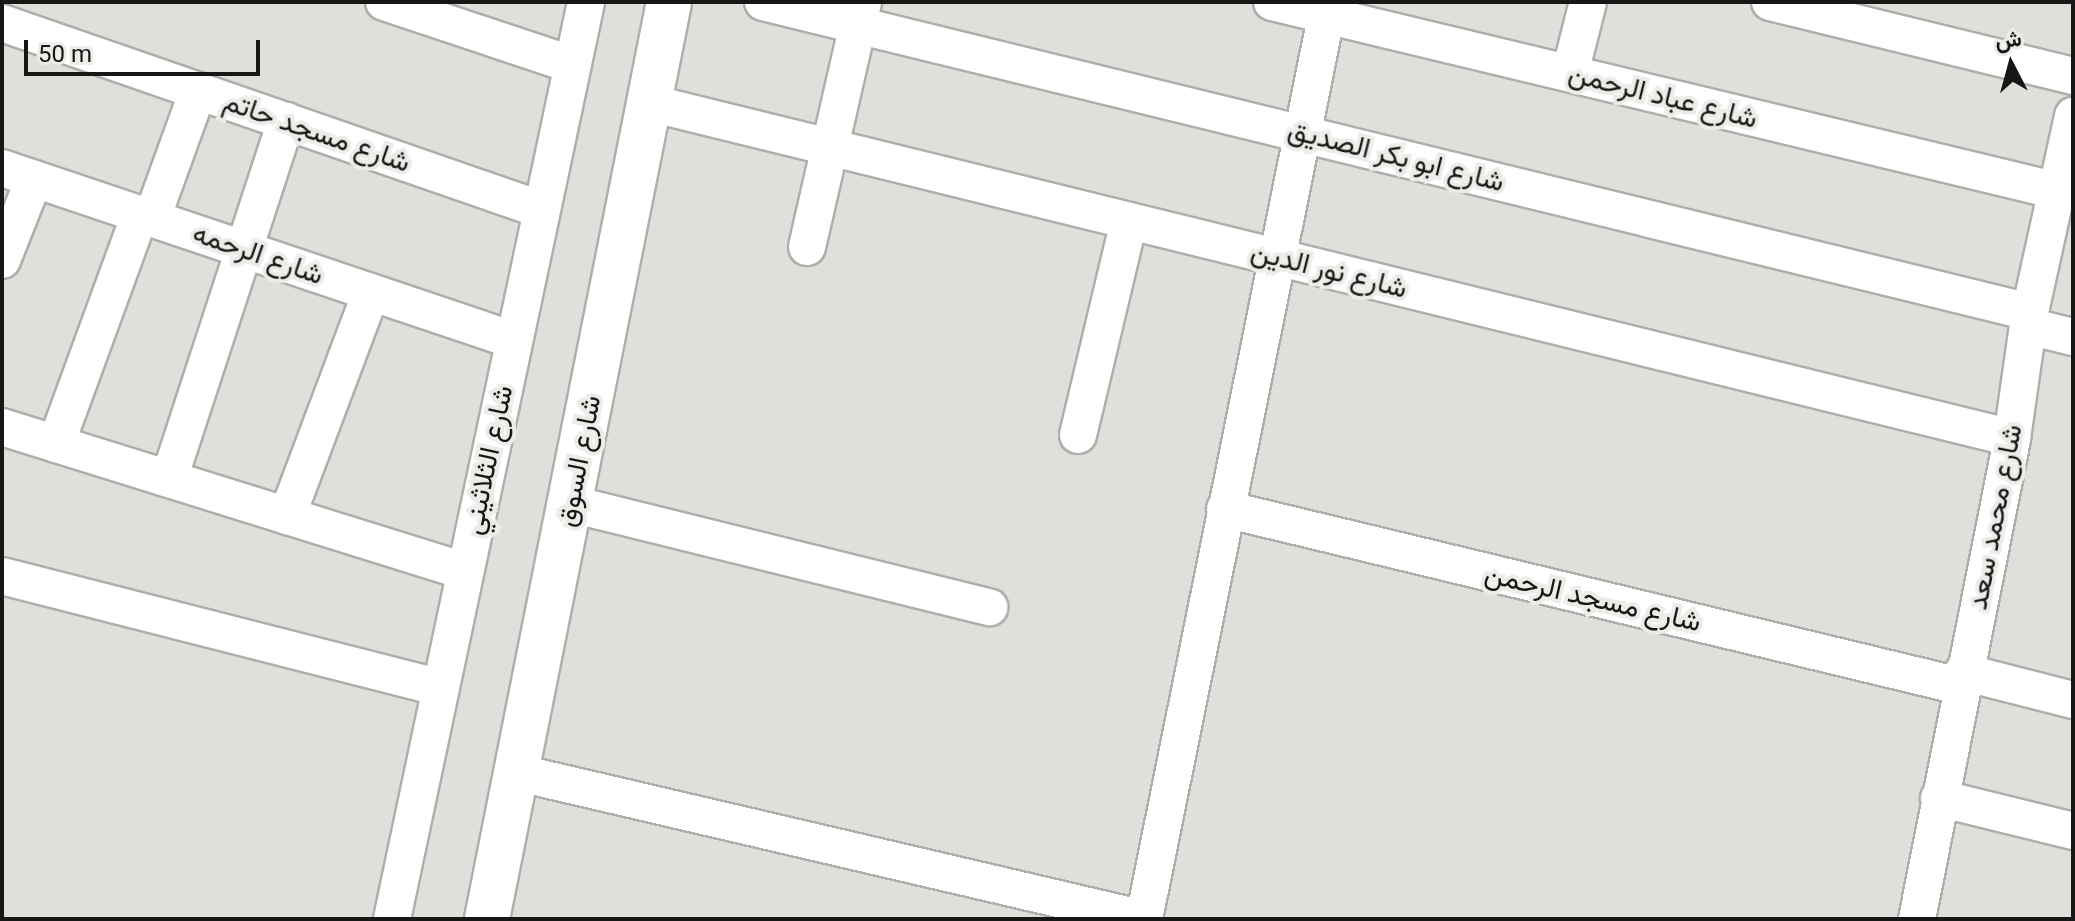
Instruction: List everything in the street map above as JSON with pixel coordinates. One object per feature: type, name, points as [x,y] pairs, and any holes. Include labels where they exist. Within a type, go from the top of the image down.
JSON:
[{"type":"street","points":[[384,2],[573,65]]},
{"type":"street","name":"شارع الثلاثيني","points":[[392,919],[586,2]]},
{"type":"street","name":"شارع السوق","points":[[487,919],[572,504],[646,102],[669,2]]},
{"type":"street","name":"شارع ابو بكر الصديق","points":[[763,2],[860,14],[1302,133],[2029,319],[2073,337]]},
{"type":"street","name":"شارع عباد الرحمن","points":[[1272,2],[1328,8],[1570,73],[2054,190]]},
{"type":"street","points":[[1570,73],[1588,2]]},
{"type":"street","points":[[1770,2],[2073,76]]},
{"type":"street","points":[[515,772],[1144,919],[1328,8]]},
{"type":"street","points":[[807,247],[860,14]]},
{"type":"street","name":"شارع مسجد حاتم","points":[[2,23],[542,210]]},
{"type":"street","points":[[56,444],[198,91]]},
{"type":"street","name":"شارع نور الدين","points":[[646,102],[2012,438]]},
{"type":"street","name":"شارع محمد سعد","points":[[1917,919],[2012,438],[2029,319],[2054,190],[2073,116]]},
{"type":"street","points":[[169,479],[286,121]]},
{"type":"street","points":[[2,260],[18,174]]},
{"type":"street","name":"شارع الرحمه","points":[[18,174],[513,340]]},
{"type":"street","points":[[1078,435],[1129,221]]},
{"type":"street","points":[[287,516],[371,292]]},
{"type":"street","points":[[2,427],[465,571]]},
{"type":"street","points":[[572,504],[989,607]]},
{"type":"street","name":"شارع مسجد الرحمن","points":[[1225,509],[1962,679],[2073,700]]},
{"type":"street","points":[[2,576],[441,688]]},
{"type":"street","points":[[1939,798],[2073,831]]}]
